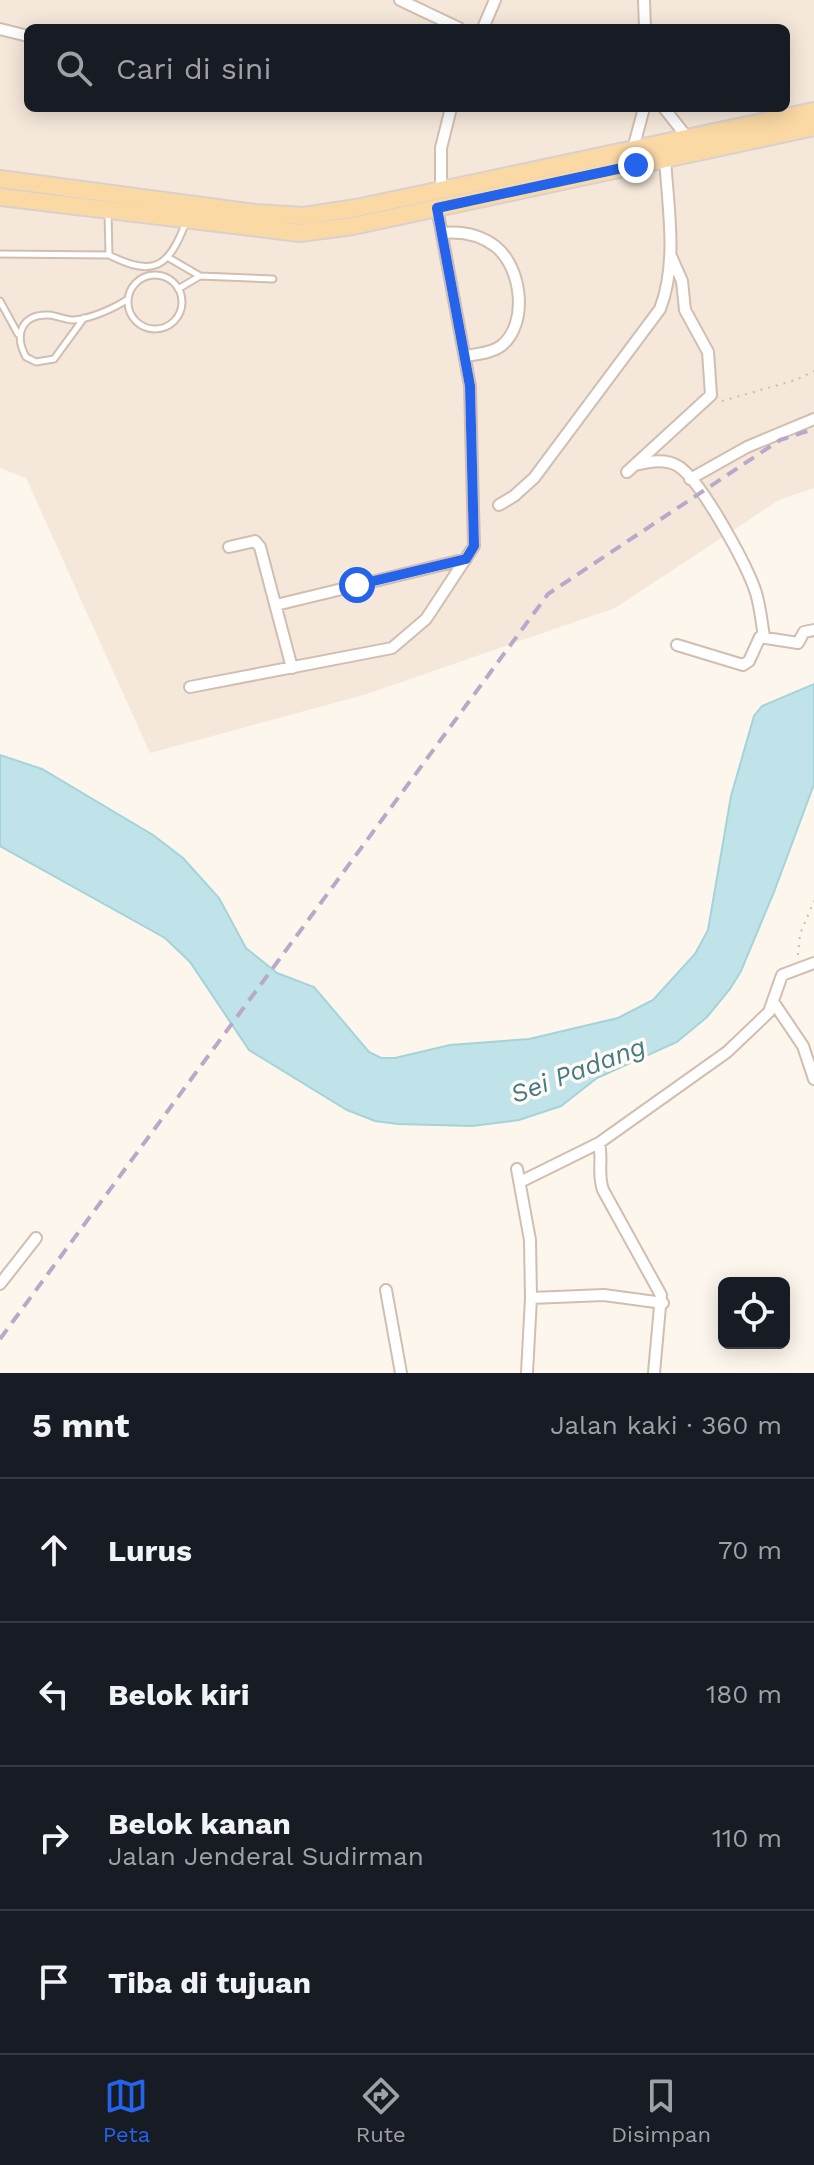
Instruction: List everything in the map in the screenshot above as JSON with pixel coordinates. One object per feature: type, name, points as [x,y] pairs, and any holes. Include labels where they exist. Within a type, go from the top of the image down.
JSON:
[{"type":"main road","points":[[0,179],[187,219],[300,233],[353,226],[437,208],[634,157],[665,159],[691,145],[814,111]]},
{"type":"main road","points":[[0,197],[110,201],[304,216],[691,145],[814,127]]},
{"type":"street","points":[[400,0],[451,24]]},
{"type":"street","points":[[485,24],[495,0]]},
{"type":"street","points":[[644,0],[645,24]]},
{"type":"street","points":[[0,29],[24,35]]},
{"type":"street","points":[[441,190],[442,138],[450,112]]},
{"type":"street","points":[[634,157],[643,112]]},
{"type":"street","points":[[667,112],[691,145]]},
{"type":"street","points":[[499,505],[534,478],[660,309],[667,291],[669,253],[665,159]]},
{"type":"street","points":[[190,687],[392,648],[426,619],[474,546],[476,525],[466,356],[437,208]]},
{"type":"street","points":[[442,233],[460,231],[495,246],[507,260],[515,284],[520,314],[511,336],[500,347],[466,356]]},
{"type":"street","points":[[669,253],[682,281],[685,310],[708,352],[711,395],[631,468],[659,460],[678,466],[690,479],[715,514],[755,588],[764,636]]},
{"type":"street","points":[[690,479],[747,447],[814,419]]},
{"type":"street","points":[[229,547],[255,541],[292,668]]},
{"type":"street","points":[[276,605],[466,559]]},
{"type":"street","points":[[677,645],[743,665],[749,661],[756,638],[764,636],[798,643],[804,632],[814,630]]},
{"type":"street","points":[[520,1182],[599,1143],[727,1052],[769,1012],[774,1003],[778,979],[814,963]]},
{"type":"street","points":[[774,1003],[803,1046],[814,1079]]},
{"type":"street","points":[[599,1143],[603,1158],[598,1175],[603,1190],[645,1270],[658,1288],[663,1303],[654,1373]]},
{"type":"street","points":[[517,1169],[530,1240],[527,1373]]},
{"type":"street","points":[[0,1284],[36,1238]]},
{"type":"street","points":[[386,1290],[401,1373]]},
{"type":"street","points":[[531,1298],[604,1295],[663,1303]]},
{"type":"lane","points":[[109,255],[110,201]]},
{"type":"lane","points":[[18,334],[22,325],[41,315],[69,320],[84,318],[128,299],[148,268],[169,258],[187,219]]},
{"type":"lane","points":[[0,254],[109,255],[132,266],[148,268]]},
{"type":"lane","points":[[169,258],[200,276],[273,279]]},
{"type":"lane","points":[[128,299],[133,318],[150,329],[169,325],[181,309],[178,289],[157,275],[140,279]]},
{"type":"lane","points":[[178,289],[200,276]]},
{"type":"lane","points":[[0,301],[18,334],[26,357],[45,362],[63,350],[84,318]]},
{"type":"path","points":[[711,395],[715,400],[730,400],[814,371]]},
{"type":"path","points":[[797,969],[800,934],[814,901]]},
{"type":"shaded area","points":[[0,0],[814,0],[814,488],[779,500],[615,608],[367,694],[150,753],[26,478],[0,468]]},
{"type":"water","name":"Sei Padang","points":[[814,684],[814,784],[774,892],[741,971],[730,989],[707,1017],[677,1042],[597,1078],[561,1106],[519,1120],[472,1126],[398,1124],[375,1121],[347,1110],[249,1050],[190,962],[165,938],[0,846],[0,755],[42,769],[153,835],[183,858],[219,898],[246,948],[277,973],[314,987],[369,1052],[381,1058],[395,1058],[450,1045],[529,1039],[618,1018],[653,1000],[695,954],[708,930],[731,796],[754,716],[762,706]]},
{"type":"railway","points":[[0,1339],[548,594],[780,440],[814,429]]},
{"type":"route","points":[[357,585],[466,559],[474,546],[476,525],[470,386],[437,208],[636,165]]}]
